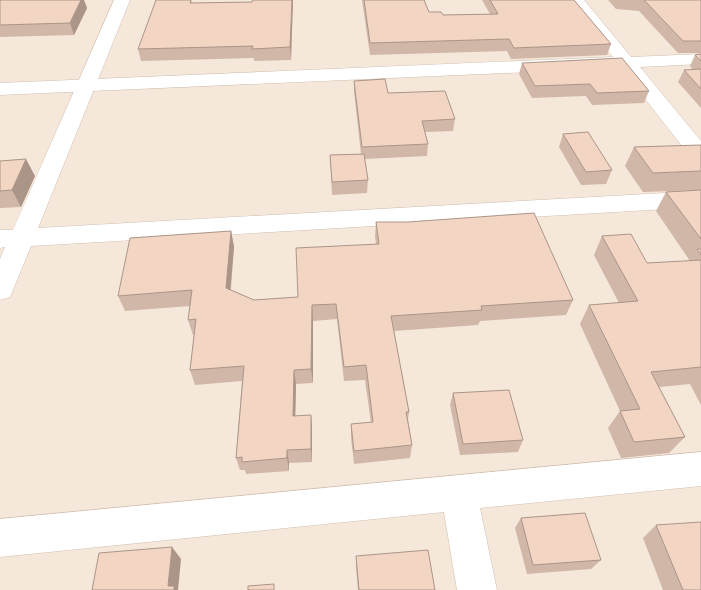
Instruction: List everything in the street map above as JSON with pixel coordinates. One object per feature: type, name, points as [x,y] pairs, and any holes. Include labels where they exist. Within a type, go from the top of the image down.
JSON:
[{"type":"street","points":[[0,290],[11,238],[86,85],[122,0]]},
{"type":"street","points":[[576,0],[701,155]]},
{"type":"street","points":[[0,89],[701,59]]},
{"type":"street","points":[[11,238],[701,199]]},
{"type":"street","points":[[0,538],[701,469]]},
{"type":"street","points":[[459,493],[477,590]]},
{"type":"shaded area","points":[[0,0],[701,0],[701,590],[0,590]]},
{"type":"building","points":[[0,0],[81,0],[70,23],[0,25]]},
{"type":"building","points":[[156,0],[191,0],[190,3],[292,0],[290,47],[138,49]]},
{"type":"building","points":[[364,0],[424,0],[429,12],[441,12],[443,15],[498,14],[490,0],[574,0],[611,44],[514,48],[509,39],[370,43]]},
{"type":"building","points":[[644,0],[701,0],[701,41],[683,41]]},
{"type":"building","points":[[701,54],[701,61],[695,55]]},
{"type":"building","points":[[622,58],[649,91],[597,93],[590,84],[535,86],[522,63]]},
{"type":"building","points":[[701,69],[701,89],[684,70]]},
{"type":"building","points":[[385,79],[388,93],[445,91],[455,119],[422,121],[428,144],[362,147],[354,81]]},
{"type":"building","points":[[588,132],[612,170],[586,172],[563,134]]},
{"type":"building","points":[[701,145],[701,171],[653,173],[634,147]]},
{"type":"building","points":[[364,154],[368,180],[332,182],[330,155]]},
{"type":"building","points":[[26,159],[12,190],[0,191],[0,161]]},
{"type":"building","points":[[701,190],[701,239],[666,192]]},
{"type":"building","points":[[534,213],[573,300],[481,306],[482,310],[391,316],[409,412],[406,412],[412,445],[354,451],[351,424],[373,422],[366,365],[344,367],[336,304],[312,305],[311,369],[294,370],[293,416],[311,415],[311,449],[287,450],[287,458],[242,462],[242,457],[236,458],[244,366],[190,370],[196,319],[188,320],[192,290],[118,296],[130,238],[231,231],[226,288],[254,300],[298,297],[296,248],[379,244],[376,222],[408,222]]},
{"type":"building","points":[[631,234],[647,263],[701,260],[701,367],[651,372],[685,437],[634,442],[620,411],[640,409],[589,305],[638,301],[602,236]]},
{"type":"building","points":[[509,390],[523,440],[463,444],[453,393]]},
{"type":"building","points":[[585,513],[601,560],[533,565],[521,518]]},
{"type":"building","points":[[701,522],[701,590],[683,590],[656,525]]},
{"type":"building","points":[[172,547],[168,586],[174,586],[174,590],[92,590],[99,553]]},
{"type":"building","points":[[428,550],[435,590],[359,590],[356,556]]},
{"type":"building","points":[[274,584],[274,590],[248,590],[248,586]]}]
